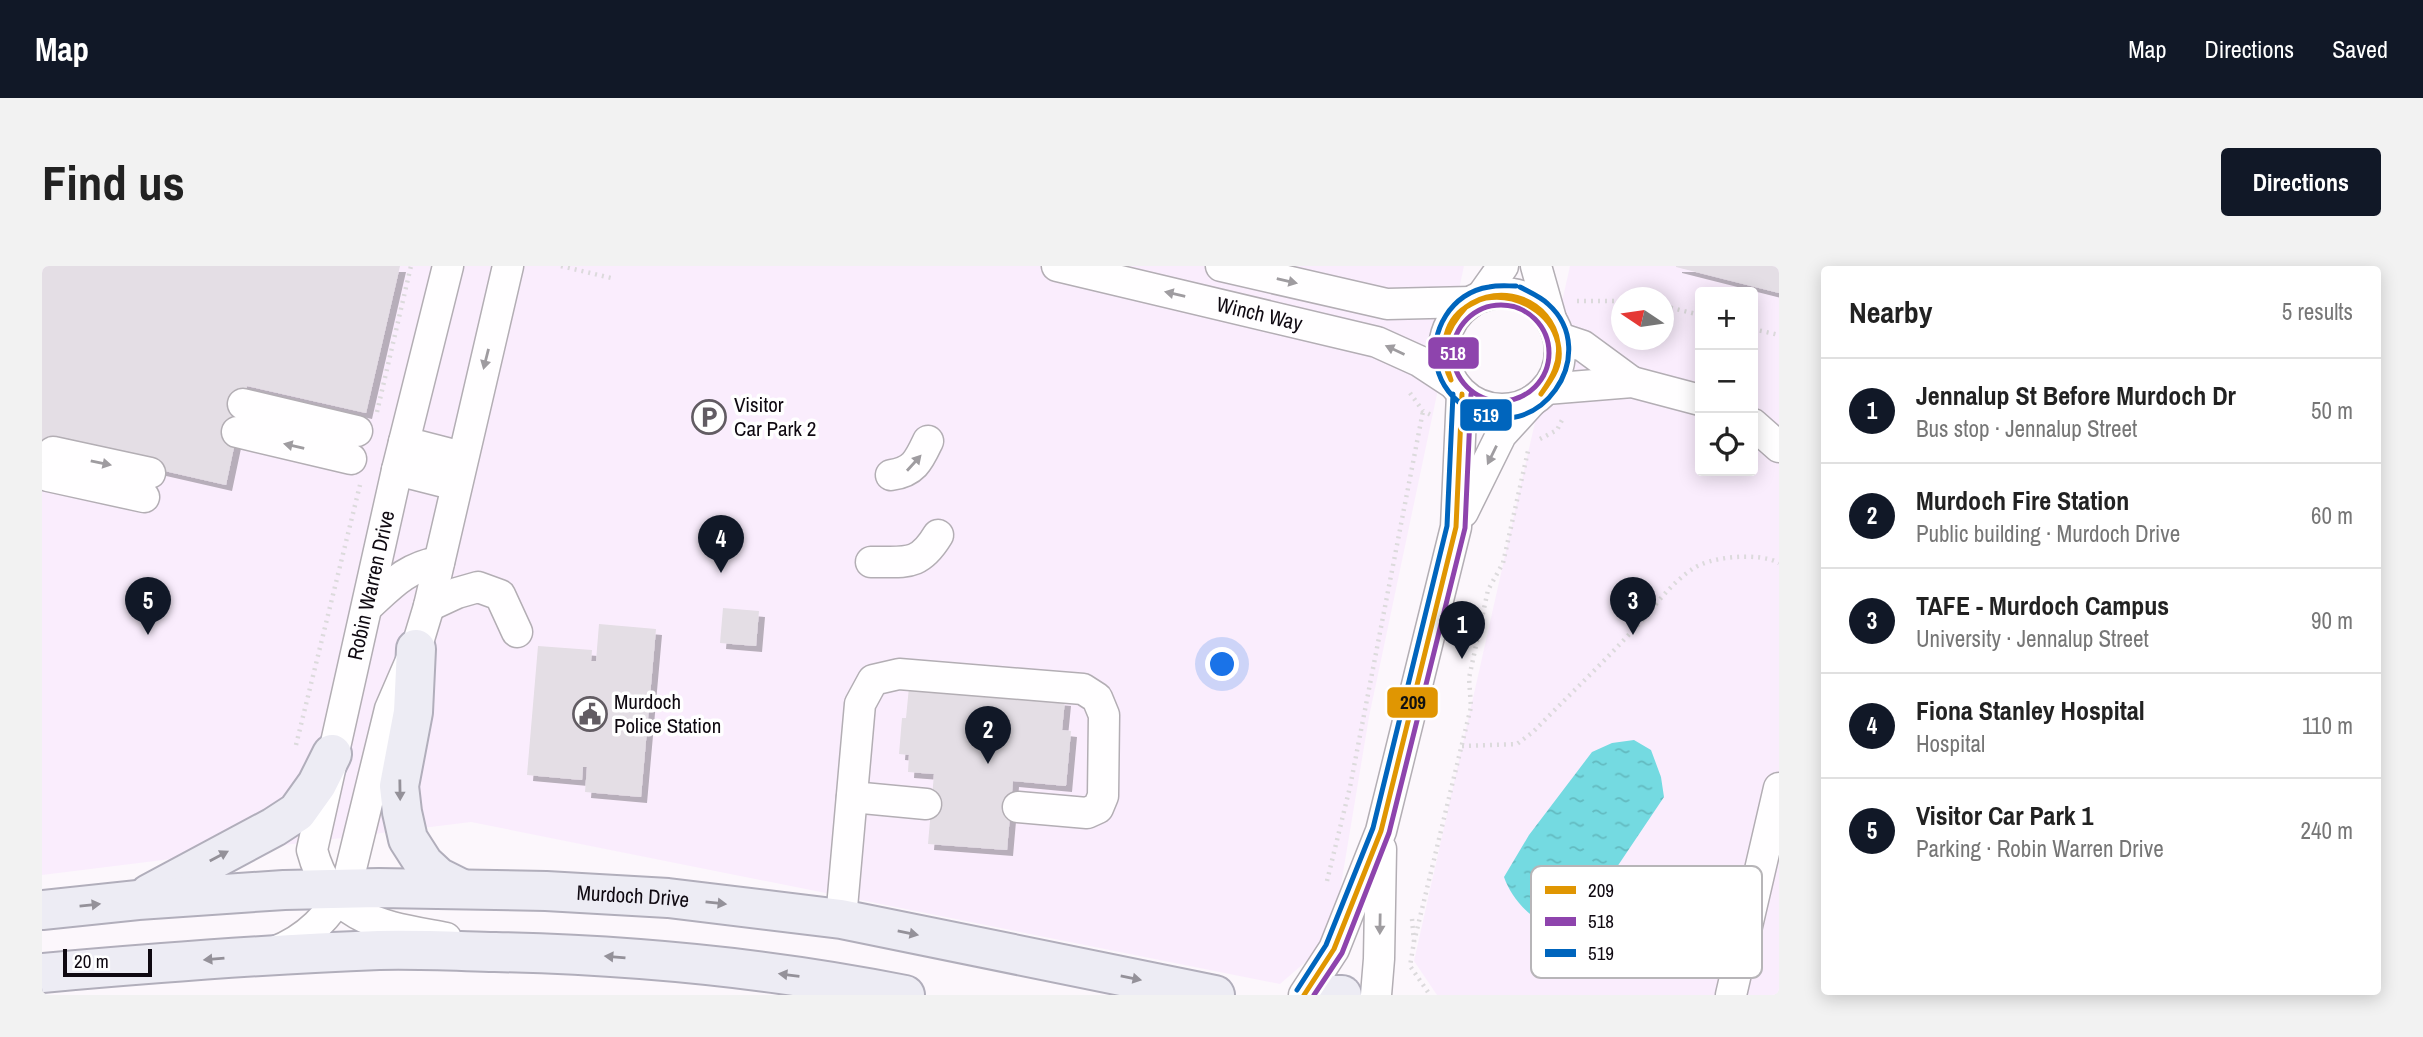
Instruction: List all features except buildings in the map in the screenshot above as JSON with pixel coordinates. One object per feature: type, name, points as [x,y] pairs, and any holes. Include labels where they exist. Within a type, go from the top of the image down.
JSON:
[{"type":"main road","points":[[416,649],[413,712],[399,786],[402,812],[408,839],[424,864],[438,877],[460,888]]},
{"type":"main road","points":[[138,900],[297,812],[317,784],[332,754]]},
{"type":"main road","name":"Murdoch Drive","points":[[42,910],[284,890],[339,893],[460,888],[668,898],[841,919],[1215,995]]},
{"type":"main road","points":[[833,981],[841,919]]},
{"type":"main road","points":[[42,974],[256,956],[380,950],[579,954],[833,981],[905,995]]},
{"type":"main road","points":[[1316,995],[1342,995]]},
{"type":"street","name":"Robin Warren Drive","points":[[448,266],[401,456],[312,850],[316,866],[355,914],[379,924],[524,953]]},
{"type":"street","points":[[256,956],[284,947],[310,932],[325,919],[353,866],[390,709],[416,649],[429,606],[508,266]]},
{"type":"street","name":"Winch Way","points":[[1057,266],[1377,342],[1419,361],[1458,389]]},
{"type":"street","name":"Winch Way","points":[[1220,266],[1387,304],[1476,299]]},
{"type":"street","points":[[1476,299],[1503,266]]},
{"type":"street","points":[[1304,995],[1334,948],[1381,831],[1456,527],[1501,435],[1549,399],[1560,349],[1536,266]]},
{"type":"street","points":[[1632,382],[1498,410],[1481,406],[1458,389],[1445,365],[1444,345],[1450,325],[1463,308],[1492,293],[1516,295],[1537,304],[1555,330],[1583,346],[1632,382],[1695,399]]},
{"type":"street","points":[[1456,527],[1458,389]]},
{"type":"street","points":[[240,418],[361,447]]},
{"type":"street","points":[[1758,428],[1779,447]]},
{"type":"street","points":[[891,475],[904,473],[918,461],[928,441]]},
{"type":"street","points":[[401,456],[459,471]]},
{"type":"street","points":[[50,464],[147,485]]},
{"type":"street","points":[[871,562],[910,561],[927,553],[937,536]]},
{"type":"street","points":[[367,607],[405,573],[422,565],[439,562]]},
{"type":"street","points":[[429,606],[478,587],[500,594],[517,632]]},
{"type":"street","points":[[841,919],[860,704],[873,680],[899,674],[1083,689],[1097,698],[1104,715],[1103,796],[1098,808],[1087,813],[1018,807]]},
{"type":"street","points":[[852,797],[926,804]]},
{"type":"street","points":[[1766,904],[1777,802]]},
{"type":"street","points":[[1376,995],[1381,831]]},
{"type":"street","points":[[1731,995],[1738,978]]},
{"type":"path","points":[[295,750],[361,447],[411,266]]},
{"type":"path","points":[[561,266],[611,278]]},
{"type":"path","points":[[1575,301],[1611,301]]},
{"type":"path","points":[[1674,308],[1695,314]]},
{"type":"path","points":[[1758,330],[1779,335]]},
{"type":"path","points":[[1528,449],[1557,430],[1549,399]]},
{"type":"path","points":[[1325,888],[1350,787],[1423,411]]},
{"type":"path","points":[[1462,746],[1517,744],[1525,738],[1633,630],[1674,584],[1693,568],[1729,557],[1754,557],[1779,563]]},
{"type":"path","points":[[1411,916],[1414,942],[1410,966],[1430,995]]},
{"type":"shaded area","points":[[42,266],[1464,266],[1369,717],[1332,939],[1280,984],[471,822],[42,875]]},
{"type":"shaded area","points":[[1570,266],[1779,266],[1779,995],[1437,995],[1414,961]]},
{"type":"water","points":[[1634,740],[1651,750],[1661,777],[1664,797],[1618,866],[1531,866],[1531,914],[1519,903],[1504,877],[1529,835],[1592,752],[1612,743]]},
{"type":"transit line","name":"519","points":[[1516,286],[1489,287],[1464,297],[1446,316],[1436,340],[1437,367],[1448,391],[1469,409],[1495,418],[1519,416],[1539,406],[1555,390],[1566,369],[1569,347],[1563,324],[1545,301],[1520,287]]},
{"type":"transit line","name":"209","points":[[1466,307],[1479,299],[1494,296],[1523,299],[1546,316],[1554,328],[1558,343]]},
{"type":"transit line","name":"209","points":[[1466,307],[1486,298],[1498,297],[1521,302],[1548,322],[1558,343]]},
{"type":"transit line","name":"518","points":[[1501,305],[1519,309],[1535,319],[1545,335],[1549,353],[1545,371],[1535,387],[1519,397],[1501,401],[1483,397],[1467,387],[1457,371],[1453,353],[1457,335],[1467,319],[1483,309],[1501,305]]},
{"type":"transit line","name":"209","points":[[1451,380],[1445,361],[1445,340],[1452,321],[1466,307]]},
{"type":"transit line","name":"209","points":[[1451,380],[1446,359],[1446,341],[1453,324],[1466,307]]},
{"type":"transit line","name":"209","points":[[1541,394],[1555,370],[1558,343]]},
{"type":"transit line","name":"209","points":[[1541,394],[1558,364],[1558,343]]},
{"type":"transit line","name":"519","points":[[1297,990],[1326,945],[1373,828],[1447,526],[1453,394]]},
{"type":"transit line","name":"209","points":[[1304,995],[1334,949],[1381,831],[1456,527],[1462,394]]},
{"type":"transit line","name":"518","points":[[1314,995],[1342,953],[1389,833],[1465,528],[1471,394]]},
{"type":"place","name":"Visitor Car Park 2","points":[[709,417]]},
{"type":"place","name":"Fiona Stanley Hospital","points":[[721,573]]},
{"type":"place","name":"Visitor Car Park 1","points":[[148,635]]},
{"type":"place","name":"TAFE - Murdoch Campus","points":[[1633,635]]},
{"type":"place","name":"Jennalup St Before Murdoch Dr","points":[[1462,659]]},
{"type":"place","name":"Murdoch Police Station","points":[[590,714]]},
{"type":"place","name":"Murdoch Fire Station","points":[[988,764]]}]
